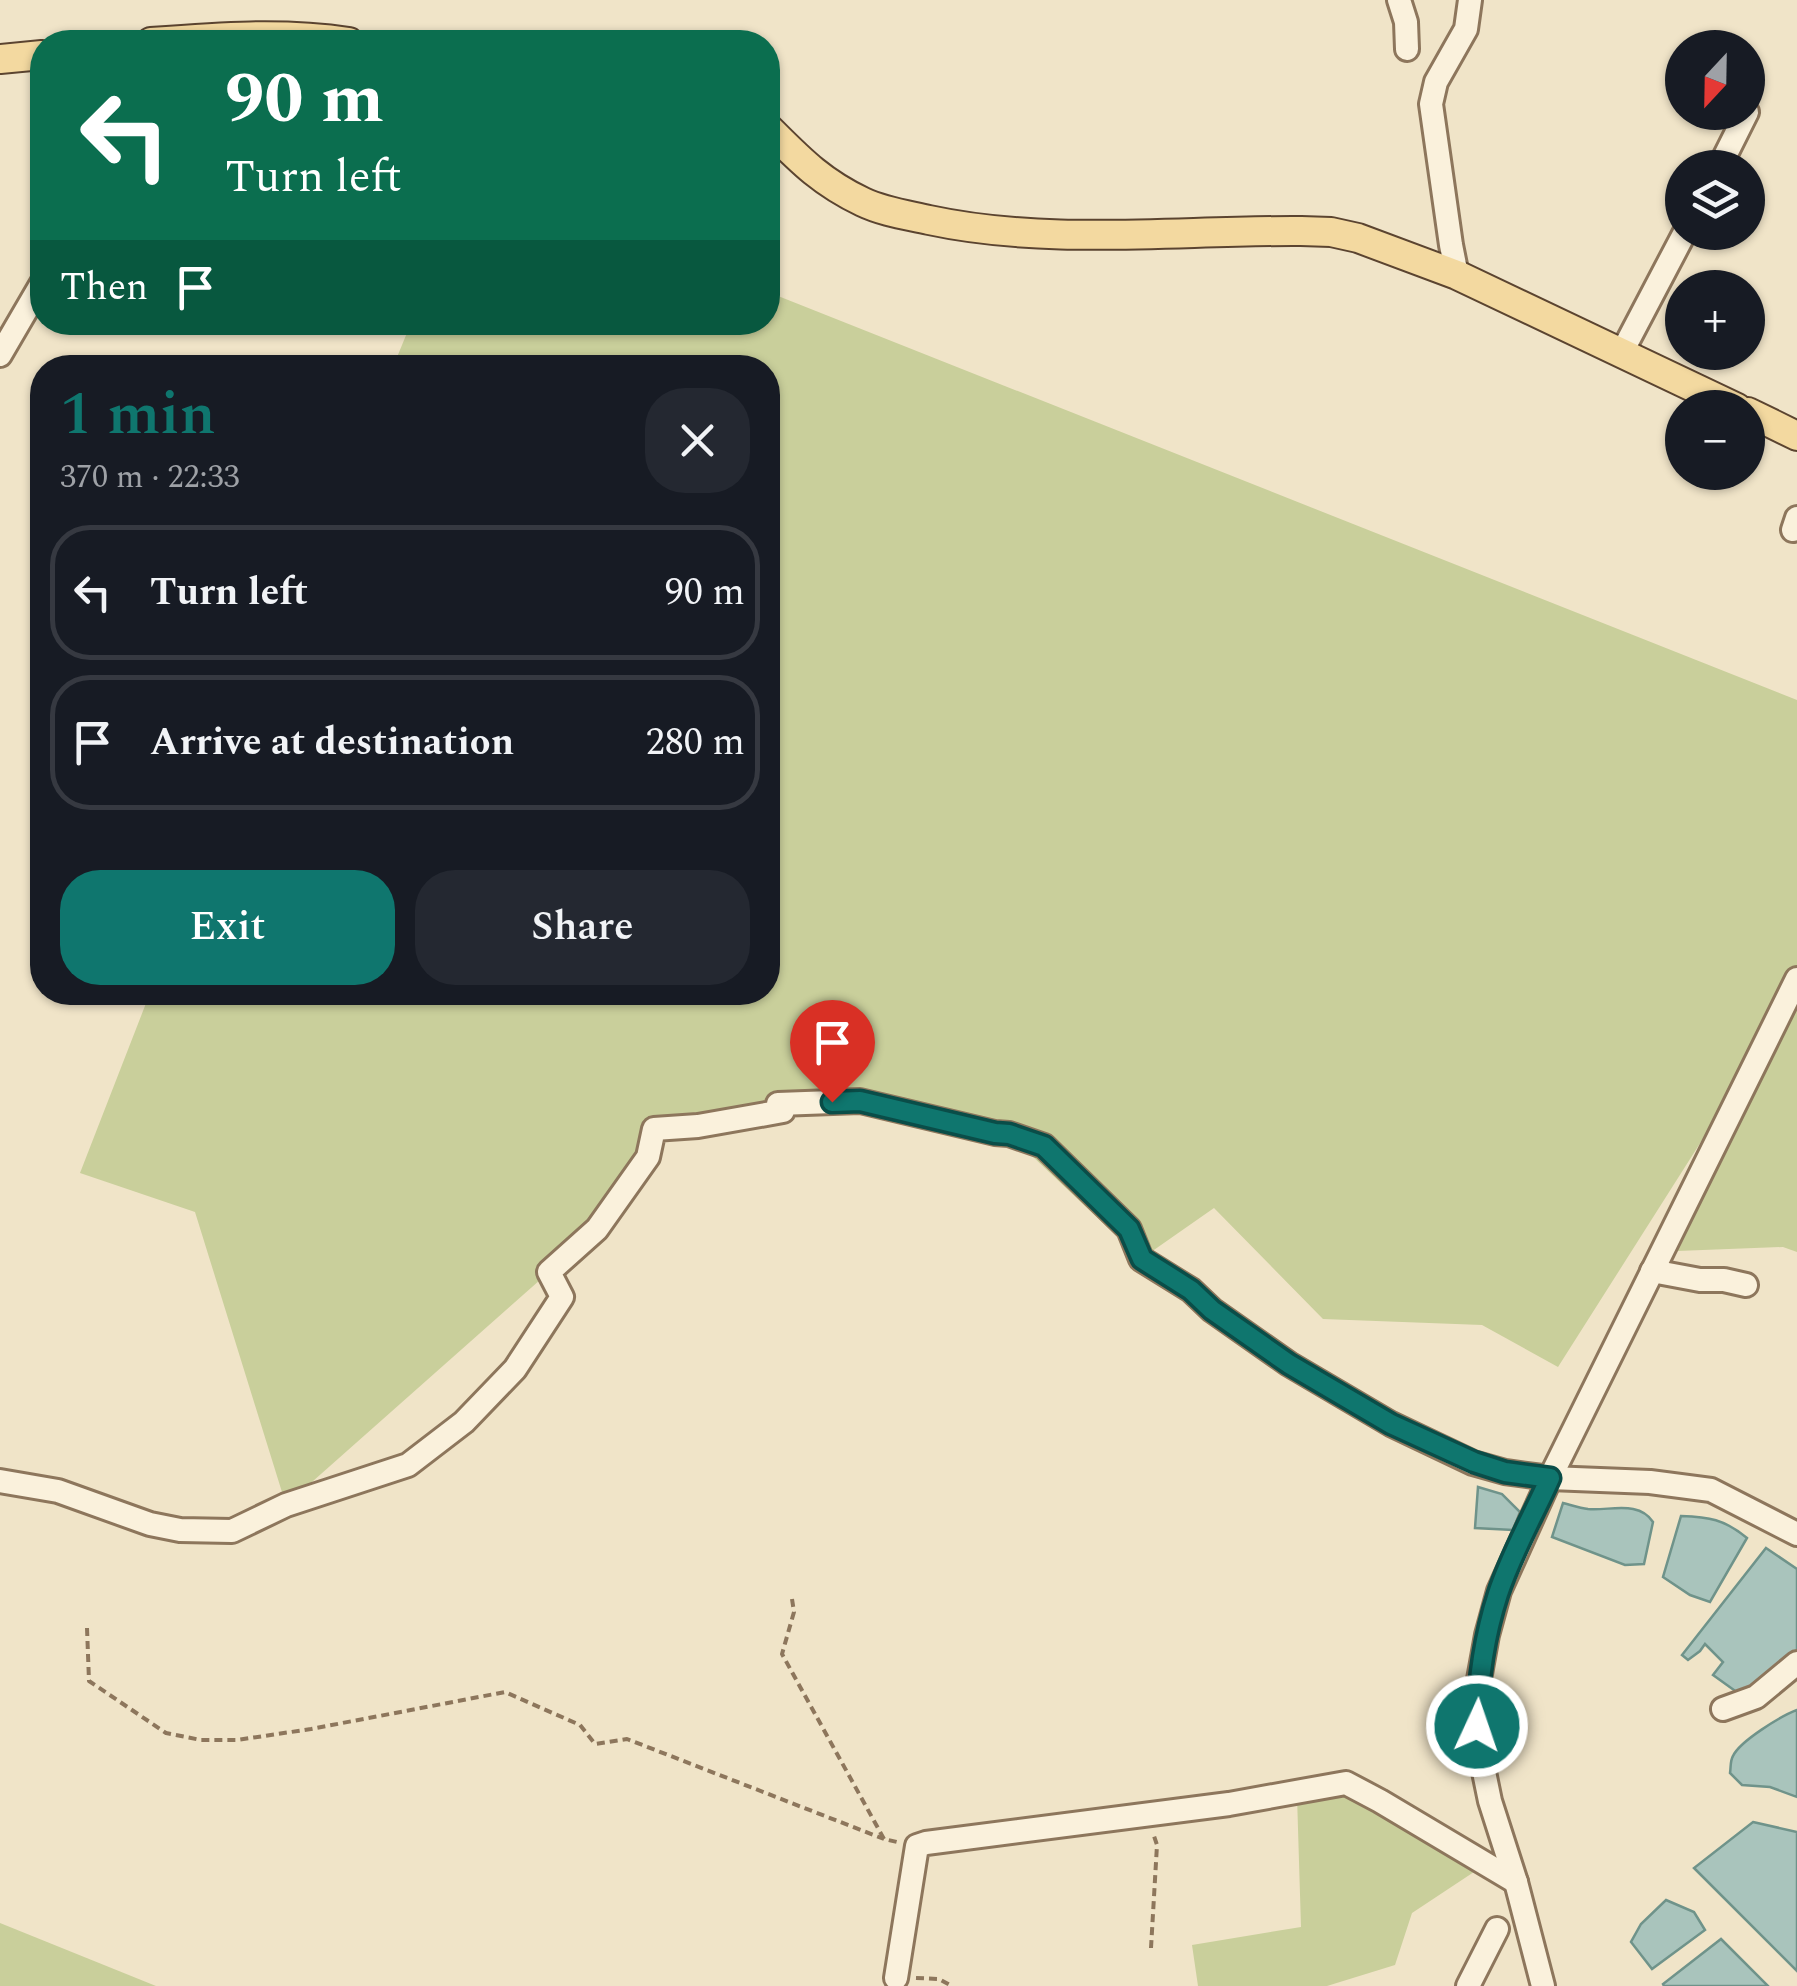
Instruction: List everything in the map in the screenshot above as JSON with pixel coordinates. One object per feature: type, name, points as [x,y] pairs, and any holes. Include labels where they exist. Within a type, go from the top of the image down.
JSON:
[{"type":"main road","points":[[0,59],[30,55]]},
{"type":"main road","points":[[780,140],[811,171],[847,194],[884,211],[943,223],[1032,234],[1235,230],[1331,232],[1358,238],[1457,275],[1701,390]]},
{"type":"main road","points":[[1765,420],[1797,436]]},
{"type":"street","points":[[1398,0],[1406,22],[1407,49]]},
{"type":"street","points":[[1457,275],[1431,104],[1436,82],[1466,29],[1470,0]]},
{"type":"street","points":[[1622,352],[1676,250]]},
{"type":"street","points":[[0,355],[30,304]]},
{"type":"street","points":[[1543,1986],[1483,1767],[1477,1726],[1478,1685],[1487,1635],[1499,1591],[1550,1478],[1797,980]]},
{"type":"street","points":[[0,1480],[58,1492],[150,1524],[180,1530],[232,1531],[286,1505],[408,1465],[464,1422],[515,1369],[562,1297],[549,1272],[597,1228],[648,1156],[654,1129],[782,1112],[778,1104],[860,1101],[1009,1134],[1044,1146],[1129,1229],[1142,1259],[1191,1290],[1212,1310],[1289,1364],[1391,1424],[1505,1472],[1711,1490],[1797,1534]]},
{"type":"street","points":[[1652,1271],[1746,1286]]},
{"type":"street","points":[[1723,1709],[1756,1697],[1797,1663]]},
{"type":"street","points":[[896,1978],[916,1846],[926,1843],[1230,1804],[1346,1784],[1516,1882]]},
{"type":"street","points":[[1468,1986],[1497,1929]]},
{"type":"path","points":[[792,1599],[794,1612],[782,1654],[884,1839]]},
{"type":"path","points":[[87,1628],[89,1682],[166,1732],[200,1740],[237,1740],[505,1692],[580,1725],[594,1744],[627,1739],[884,1839],[916,1846]]},
{"type":"path","points":[[1147,1814],[1157,1844],[1151,1948]]},
{"type":"path","points":[[896,1978],[939,1978],[952,1986]]},
{"type":"green space","points":[[780,297],[1797,700],[1797,1252],[1783,1247],[1677,1251],[1744,1074],[1558,1367],[1482,1325],[1323,1319],[1214,1208],[1141,1259],[1009,1134],[860,1101],[654,1129],[549,1272],[286,1505],[195,1212],[80,1173],[145,1005],[780,1005],[780,355],[398,355],[406,335],[780,335]]},
{"type":"green space","points":[[1343,1788],[1483,1866],[1412,1913],[1395,1965],[1327,1986],[1198,1986],[1192,1945],[1301,1927],[1297,1796]]},
{"type":"green space","points":[[0,1923],[156,1986],[0,1986]]},
{"type":"water","points":[[1478,1487],[1502,1494],[1520,1512],[1513,1530],[1475,1528]]},
{"type":"water","points":[[1563,1503],[1588,1509],[1632,1509],[1647,1515],[1653,1522],[1644,1564],[1625,1565],[1552,1537]]},
{"type":"water","points":[[1681,1516],[1716,1520],[1747,1538],[1710,1602],[1690,1595],[1663,1577]]},
{"type":"water","points":[[1766,1548],[1797,1569],[1797,1656],[1745,1698],[1713,1675],[1723,1662],[1705,1644],[1688,1660],[1682,1655]]},
{"type":"water","points":[[1797,1710],[1797,1797],[1770,1787],[1742,1785],[1730,1773],[1737,1750]]},
{"type":"water","points":[[1753,1822],[1797,1832],[1797,1971],[1694,1868]]},
{"type":"water","points":[[1666,1900],[1694,1912],[1705,1930],[1652,1969],[1631,1942],[1641,1924]]},
{"type":"water","points":[[1721,1939],[1768,1986],[1664,1986],[1663,1984]]},
{"type":"route","points":[[832,1102],[860,1101],[1009,1134],[1044,1146],[1129,1229],[1142,1259],[1191,1290],[1212,1310],[1289,1364],[1391,1424],[1474,1462],[1505,1472],[1550,1478],[1499,1591],[1478,1685],[1477,1726]]}]
